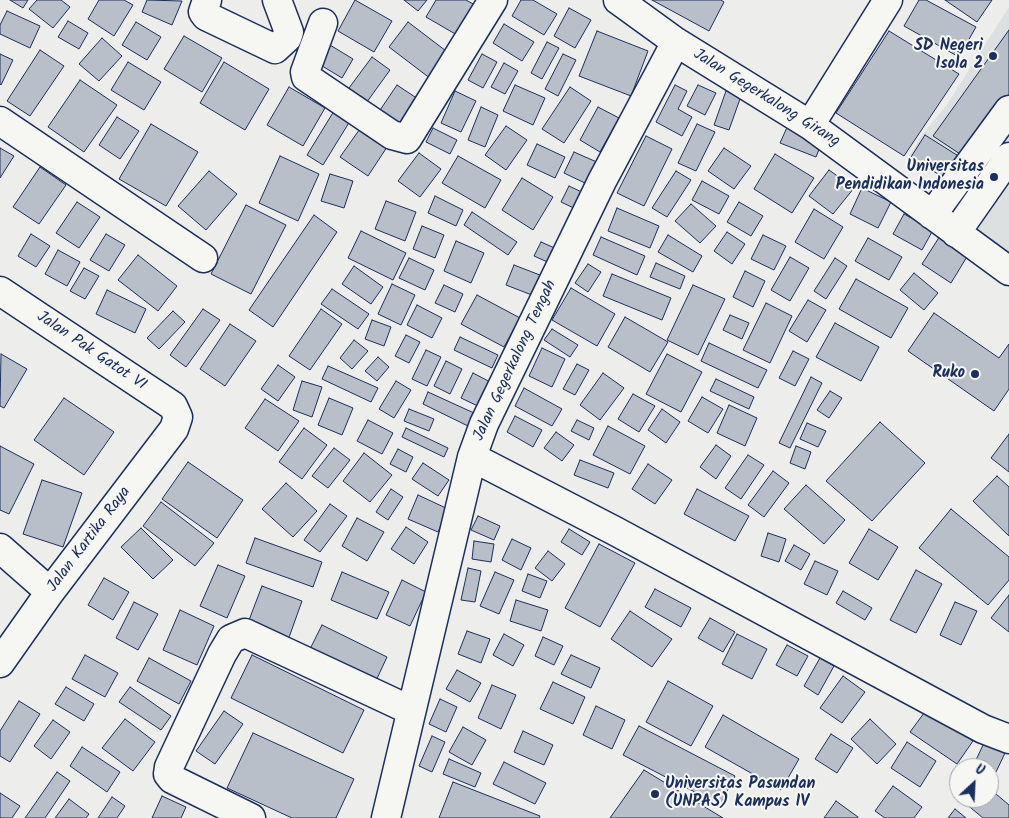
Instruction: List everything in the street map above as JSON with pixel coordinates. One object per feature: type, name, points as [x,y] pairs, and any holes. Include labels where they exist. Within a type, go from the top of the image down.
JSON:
[{"type":"street","points":[[207,0],[203,12],[206,16],[275,49],[287,38],[289,32],[278,0]]},
{"type":"street","points":[[323,24],[305,72],[306,77],[392,135],[407,140],[493,0]]},
{"type":"street","name":"Jalan Gegerkalong Girang","points":[[618,0],[676,42],[810,125],[1009,271]]},
{"type":"street","points":[[810,125],[888,0]]},
{"type":"street","name":"Jalan Gegerkalong Tengah","points":[[386,818],[410,710],[472,457],[484,424],[598,190],[676,42]]},
{"type":"street","points":[[932,215],[1009,110]]},
{"type":"street","points":[[0,121],[203,258]]},
{"type":"street","points":[[956,233],[1009,157]]},
{"type":"street","name":"Jalan Pak Gatot VI","points":[[0,291],[173,406],[178,417]]},
{"type":"street","name":"Jalan Kartika Raya","points":[[0,663],[50,592],[174,429],[178,417]]},
{"type":"street","points":[[472,457],[624,536],[983,729],[1009,739]]},
{"type":"street","points":[[0,548],[50,592]]},
{"type":"street","points":[[251,818],[172,779],[168,774],[169,767],[222,654],[231,639],[245,634],[410,710]]},
{"type":"shaded area","name":"SD Negeri Isola 2","points":[[1009,7],[1009,127],[960,190],[909,156],[921,136],[946,106]]},
{"type":"shaded area","name":"Universitas Pendidikan Indonesia","points":[[1009,133],[1009,267],[947,222]]},
{"type":"building","points":[[10,0],[28,0],[23,8]]},
{"type":"building","points":[[37,0],[61,0],[70,7],[53,28],[29,9]]},
{"type":"building","points":[[99,0],[124,0],[133,5],[114,36],[88,19]]},
{"type":"building","points":[[147,0],[182,1],[172,25],[142,12]]},
{"type":"building","points":[[355,0],[392,21],[374,52],[338,31]]},
{"type":"building","points":[[404,0],[427,0],[418,11]]},
{"type":"building","points":[[436,0],[466,0],[475,5],[457,35],[426,17]]},
{"type":"building","points":[[521,0],[533,0],[557,14],[544,35],[512,16]]},
{"type":"building","points":[[652,0],[721,0],[724,2],[709,31]]},
{"type":"building","points":[[919,0],[926,0],[976,27],[959,57],[904,26]]},
{"type":"building","points":[[945,0],[992,0],[977,22]]},
{"type":"building","points":[[569,8],[591,20],[575,48],[554,36]]},
{"type":"building","points":[[7,11],[40,26],[30,48],[0,34],[0,25]]},
{"type":"building","points":[[68,21],[88,33],[79,49],[58,37]]},
{"type":"building","points":[[136,22],[161,37],[147,60],[122,45]]},
{"type":"building","points":[[408,22],[450,54],[431,79],[389,47]]},
{"type":"building","points":[[504,24],[534,42],[522,61],[493,43]]},
{"type":"building","points":[[1009,30],[1009,100],[966,158],[933,136]]},
{"type":"building","points":[[597,31],[648,51],[631,96],[579,76]]},
{"type":"building","points":[[889,31],[959,74],[904,156],[836,113]]},
{"type":"building","points":[[184,36],[222,58],[202,92],[164,69]]},
{"type":"building","points":[[102,38],[122,56],[99,81],[79,64]]},
{"type":"building","points":[[325,42],[353,59],[342,78],[314,61]]},
{"type":"building","points":[[547,42],[559,48],[542,79],[531,73]]},
{"type":"building","points":[[40,50],[64,66],[30,116],[7,101]]},
{"type":"building","points":[[0,54],[13,60],[1,85],[0,84]]},
{"type":"building","points":[[482,54],[497,62],[483,88],[468,80]]},
{"type":"building","points":[[563,54],[576,60],[558,96],[545,89]]},
{"type":"building","points":[[372,57],[390,70],[364,106],[346,92]]},
{"type":"building","points":[[128,62],[161,82],[144,110],[111,90]]},
{"type":"building","points":[[224,62],[269,89],[245,130],[200,103]]},
{"type":"building","points":[[504,63],[518,71],[505,94],[491,87]]},
{"type":"building","points":[[80,80],[117,105],[84,152],[48,127]]},
{"type":"building","points":[[397,85],[418,99],[398,130],[376,116]]},
{"type":"building","points":[[515,85],[545,98],[533,125],[503,111]]},
{"type":"building","points":[[675,85],[687,91],[678,109],[692,117],[682,136],[656,122]]},
{"type":"building","points":[[698,85],[716,93],[705,115],[687,106]]},
{"type":"building","points":[[289,87],[325,108],[303,146],[267,125]]},
{"type":"building","points":[[570,87],[591,101],[564,143],[542,129]]},
{"type":"building","points":[[455,91],[476,101],[461,132],[441,123]]},
{"type":"building","points":[[726,91],[741,96],[729,130],[714,125]]},
{"type":"building","points":[[481,107],[498,115],[485,147],[468,140]]},
{"type":"building","points":[[598,107],[619,118],[600,152],[580,140]]},
{"type":"building","points":[[334,111],[350,121],[323,165],[307,155]]},
{"type":"building","points":[[117,117],[139,131],[120,159],[99,145]]},
{"type":"building","points":[[789,123],[824,137],[816,157],[780,143]]},
{"type":"building","points":[[151,124],[198,152],[166,206],[119,179]]},
{"type":"building","points":[[697,124],[715,132],[696,171],[678,163]]},
{"type":"building","points":[[362,126],[389,144],[368,176],[340,157]]},
{"type":"building","points":[[506,126],[527,140],[506,170],[485,155]]},
{"type":"building","points":[[433,128],[457,140],[450,154],[426,142]]},
{"type":"building","points":[[925,135],[960,157],[946,179],[911,157]]},
{"type":"building","points":[[646,136],[672,149],[644,206],[617,193]]},
{"type":"building","points":[[537,144],[565,157],[555,178],[527,165]]},
{"type":"building","points":[[0,148],[14,156],[0,178]]},
{"type":"building","points":[[724,148],[751,166],[734,189],[708,171]]},
{"type":"building","points":[[574,152],[599,163],[589,185],[564,173]]},
{"type":"building","points":[[419,153],[441,169],[420,197],[398,181]]},
{"type":"building","points":[[775,154],[814,178],[792,213],[754,189]]},
{"type":"building","points":[[280,156],[319,174],[298,221],[259,203]]},
{"type":"building","points":[[458,156],[501,180],[485,208],[442,183]]},
{"type":"building","points":[[40,167],[66,185],[39,224],[13,207]]},
{"type":"building","points":[[829,170],[854,188],[833,214],[809,196]]},
{"type":"building","points":[[209,171],[237,194],[206,230],[178,206]]},
{"type":"building","points":[[676,171],[691,180],[667,217],[652,208]]},
{"type":"building","points":[[330,174],[353,181],[344,208],[321,201]]},
{"type":"building","points":[[522,178],[553,197],[533,230],[502,210]]},
{"type":"building","points":[[702,181],[729,196],[719,214],[692,200]]},
{"type":"building","points":[[569,186],[588,195],[580,211],[561,202]]},
{"type":"building","points":[[862,188],[891,202],[878,228],[850,214]]},
{"type":"building","points":[[435,196],[463,210],[456,226],[428,213]]},
{"type":"building","points":[[386,201],[416,212],[405,241],[375,229]]},
{"type":"building","points":[[77,202],[100,217],[79,248],[56,233]]},
{"type":"building","points":[[739,202],[763,216],[751,236],[727,222]]},
{"type":"building","points":[[691,204],[716,226],[700,243],[675,221]]},
{"type":"building","points":[[246,205],[286,225],[251,294],[211,274]]},
{"type":"building","points":[[617,208],[659,226],[650,248],[608,231]]},
{"type":"building","points":[[814,209],[843,227],[824,259],[795,242]]},
{"type":"building","points":[[472,212],[517,242],[508,255],[464,225]]},
{"type":"building","points":[[904,214],[933,230],[922,250],[893,234]]},
{"type":"building","points":[[314,215],[337,232],[273,327],[249,310]]},
{"type":"building","points":[[422,226],[444,235],[435,258],[413,249]]},
{"type":"building","points":[[361,231],[406,253],[393,280],[348,258]]},
{"type":"building","points":[[727,232],[745,244],[732,264],[714,251]]},
{"type":"building","points":[[31,234],[50,246],[36,267],[18,256]]},
{"type":"building","points":[[106,234],[125,245],[109,271],[90,260]]},
{"type":"building","points":[[668,235],[702,256],[693,272],[658,252]]},
{"type":"building","points":[[763,235],[786,246],[774,270],[751,259]]},
{"type":"building","points":[[940,236],[968,255],[951,283],[922,264]]},
{"type":"building","points":[[601,237],[645,256],[637,275],[593,255]]},
{"type":"building","points":[[868,238],[902,257],[889,280],[855,261]]},
{"type":"building","points":[[456,241],[484,253],[471,283],[444,271]]},
{"type":"building","points":[[541,242],[559,250],[552,264],[534,256]]},
{"type":"building","points":[[58,250],[80,262],[67,286],[45,274]]},
{"type":"building","points":[[138,255],[177,286],[158,311],[118,280]]},
{"type":"building","points":[[790,257],[809,268],[790,301],[771,290]]},
{"type":"building","points":[[409,258],[434,270],[425,290],[399,278]]},
{"type":"building","points":[[835,258],[847,266],[826,299],[814,291]]},
{"type":"building","points":[[656,263],[685,276],[680,289],[650,277]]},
{"type":"building","points":[[588,264],[601,272],[588,292],[575,283]]},
{"type":"building","points":[[514,265],[545,277],[537,297],[506,285]]},
{"type":"building","points":[[354,266],[383,287],[371,304],[342,284]]},
{"type":"building","points":[[84,268],[99,276],[85,299],[70,291]]},
{"type":"building","points":[[745,271],[765,281],[753,307],[733,297]]},
{"type":"building","points":[[914,273],[938,293],[924,310],[900,290]]},
{"type":"building","points":[[612,274],[671,298],[662,320],[603,296]]},
{"type":"building","points":[[856,279],[908,308],[891,338],[839,309]]},
{"type":"building","points":[[392,284],[415,295],[401,325],[378,314]]},
{"type":"building","points":[[444,285],[463,294],[455,312],[435,303]]},
{"type":"building","points":[[693,285],[725,299],[698,355],[667,340]]},
{"type":"building","points":[[571,288],[615,314],[597,346],[552,320]]},
{"type":"building","points":[[332,289],[369,314],[358,329],[321,304]]},
{"type":"building","points":[[107,290],[146,309],[135,333],[96,314]]},
{"type":"building","points":[[477,295],[520,318],[504,347],[461,324]]},
{"type":"building","points":[[808,300],[826,310],[807,342],[789,331]]},
{"type":"building","points":[[766,303],[792,316],[770,363],[743,350]]},
{"type":"building","points":[[417,305],[442,318],[432,338],[407,325]]},
{"type":"building","points":[[203,309],[220,320],[186,367],[170,355]]},
{"type":"building","points":[[321,309],[342,324],[310,370],[289,356]]},
{"type":"building","points":[[173,311],[185,322],[159,349],[147,338]]},
{"type":"building","name":"Ruko","points":[[934,313],[999,358],[1009,344],[1009,389],[994,411],[908,351]]},
{"type":"building","points":[[730,315],[749,323],[742,339],[723,330]]},
{"type":"building","points":[[625,317],[668,342],[650,372],[608,347]]},
{"type":"building","points":[[372,320],[391,327],[384,346],[365,339]]},
{"type":"building","points":[[835,323],[879,347],[861,381],[816,357]]},
{"type":"building","points":[[230,324],[256,341],[225,386],[200,369]]},
{"type":"building","points":[[552,329],[578,345],[570,357],[544,340]]},
{"type":"building","points":[[406,335],[420,342],[409,363],[395,356]]},
{"type":"building","points":[[460,337],[498,355],[492,368],[454,350]]},
{"type":"building","points":[[354,340],[368,351],[352,369],[340,358]]},
{"type":"building","points":[[709,343],[767,370],[758,388],[701,361]]},
{"type":"building","points":[[542,348],[565,359],[552,387],[529,376]]},
{"type":"building","points":[[426,350],[441,357],[427,386],[412,379]]},
{"type":"building","points":[[793,351],[809,359],[795,386],[779,378]]},
{"type":"building","points":[[1,354],[27,369],[4,408],[0,406]]},
{"type":"building","points":[[667,354],[702,372],[681,412],[646,394]]},
{"type":"building","points":[[378,357],[389,367],[377,381],[365,371]]},
{"type":"building","points":[[446,361],[462,369],[450,394],[434,386]]},
{"type":"building","points":[[577,364],[589,370],[575,395],[563,389]]},
{"type":"building","points":[[278,365],[295,377],[278,401],[261,389]]},
{"type":"building","points":[[328,366],[378,388],[371,402],[322,379]]},
{"type":"building","points":[[473,373],[496,385],[484,409],[461,398]]},
{"type":"building","points":[[603,373],[624,388],[600,420],[580,405]]},
{"type":"building","points":[[811,377],[822,383],[790,448],[779,443]]},
{"type":"building","points":[[716,379],[754,397],[749,409],[710,391]]},
{"type":"building","points":[[302,381],[322,387],[312,417],[293,410]]},
{"type":"building","points":[[396,381],[411,390],[394,418],[379,409]]},
{"type":"building","points":[[524,388],[562,409],[552,426],[515,406]]},
{"type":"building","points":[[830,391],[842,398],[829,418],[817,410]]},
{"type":"building","points":[[428,392],[474,413],[468,426],[423,404]]},
{"type":"building","points":[[633,394],[655,406],[639,432],[618,419]]},
{"type":"building","points":[[702,397],[723,409],[708,433],[688,421]]},
{"type":"building","points":[[64,398],[114,432],[84,475],[34,440]]},
{"type":"building","points":[[329,398],[353,408],[342,435],[318,425]]},
{"type":"building","points":[[265,399],[299,421],[278,451],[245,428]]},
{"type":"building","points":[[729,405],[757,418],[745,446],[717,433]]},
{"type":"building","points":[[409,409],[434,419],[429,431],[404,421]]},
{"type":"building","points":[[662,409],[680,422],[666,443],[648,430]]},
{"type":"building","points":[[515,416],[542,430],[533,447],[507,432]]},
{"type":"building","points":[[368,420],[393,433],[382,454],[357,441]]},
{"type":"building","points":[[577,420],[594,428],[589,440],[571,431]]},
{"type":"building","points":[[880,422],[925,463],[872,521],[826,481]]},
{"type":"building","points":[[807,423],[826,431],[818,447],[800,439]]},
{"type":"building","points":[[608,426],[645,446],[630,474],[593,455]]},
{"type":"building","points":[[304,428],[327,445],[302,479],[279,462]]},
{"type":"building","points":[[406,428],[448,448],[444,457],[402,437]]},
{"type":"building","points":[[556,432],[574,445],[562,461],[544,448]]},
{"type":"building","points":[[1009,434],[1009,472],[991,458]]},
{"type":"building","points":[[716,445],[731,456],[716,479],[700,467]]},
{"type":"building","points":[[0,446],[34,464],[9,514],[0,510]]},
{"type":"building","points":[[796,446],[811,452],[805,469],[790,463]]},
{"type":"building","points":[[334,448],[350,460],[328,488],[312,476]]},
{"type":"building","points":[[398,449],[413,457],[406,472],[390,464]]},
{"type":"building","points":[[364,453],[392,475],[370,502],[343,481]]},
{"type":"building","points":[[748,455],[764,465],[741,499],[725,488]]},
{"type":"building","points":[[580,460],[614,473],[608,488],[574,475]]},
{"type":"building","points":[[188,462],[243,500],[217,538],[162,499]]},
{"type":"building","points":[[423,463],[449,480],[438,496],[412,479]]},
{"type":"building","points":[[648,464],[672,480],[655,504],[632,489]]},
{"type":"building","points":[[773,471],[789,483],[764,517],[748,505]]},
{"type":"building","points":[[997,476],[1009,487],[1009,536],[973,501]]},
{"type":"building","points":[[42,480],[82,493],[63,547],[23,534]]},
{"type":"building","points":[[286,483],[317,511],[293,537],[262,509]]},
{"type":"building","points":[[806,485],[845,520],[824,544],[784,509]]},
{"type":"building","points":[[391,489],[403,497],[388,520],[376,512]]},
{"type":"building","points":[[697,489],[749,516],[735,541],[684,514]]},
{"type":"building","points":[[418,495],[448,509],[438,532],[408,519]]},
{"type":"building","points":[[161,502],[214,543],[195,566],[143,526]]},
{"type":"building","points":[[330,504],[347,516],[320,552],[304,540]]},
{"type":"building","points":[[951,509],[1009,557],[1009,580],[988,605],[919,548]]},
{"type":"building","points":[[478,516],[500,526],[494,540],[471,530]]},
{"type":"building","points":[[357,518],[384,532],[367,561],[342,546]]},
{"type":"building","points":[[406,527],[428,542],[414,564],[391,549]]},
{"type":"building","points":[[141,528],[173,560],[153,579],[121,547]]},
{"type":"building","points":[[569,529],[590,542],[582,555],[561,542]]},
{"type":"building","points":[[869,529],[898,547],[878,580],[849,563]]},
{"type":"building","points":[[768,533],[786,539],[779,562],[761,556]]},
{"type":"building","points":[[255,538],[322,562],[313,587],[246,563]]},
{"type":"building","points":[[512,539],[531,548],[521,570],[502,560]]},
{"type":"building","points":[[474,541],[494,544],[491,562],[472,559]]},
{"type":"building","points":[[599,544],[635,563],[600,627],[565,608]]},
{"type":"building","points":[[794,545],[810,554],[801,570],[785,561]]},
{"type":"building","points":[[548,551],[565,564],[552,581],[535,568]]},
{"type":"building","points":[[815,561],[838,571],[827,595],[804,584]]},
{"type":"building","points":[[218,565],[245,576],[227,618],[200,606]]},
{"type":"building","points":[[468,568],[481,571],[475,602],[461,600]]},
{"type":"building","points":[[916,570],[942,584],[916,633],[890,620]]},
{"type":"building","points":[[342,572],[389,592],[377,619],[331,600]]},
{"type":"building","points":[[495,572],[514,580],[499,614],[480,606]]},
{"type":"building","points":[[528,574],[547,581],[540,598],[522,591]]},
{"type":"building","points":[[104,578],[129,592],[113,620],[88,605]]},
{"type":"building","points":[[402,580],[426,592],[410,626],[386,615]]},
{"type":"building","points":[[262,586],[302,601],[287,643],[246,628]]},
{"type":"building","points":[[655,589],[691,608],[681,627],[645,607]]},
{"type":"building","points":[[843,591],[872,608],[865,620],[836,603]]},
{"type":"building","points":[[1009,595],[1009,632],[991,618]]},
{"type":"building","points":[[516,600],[548,610],[541,631],[510,621]]},
{"type":"building","points":[[134,602],[158,614],[138,650],[116,638]]},
{"type":"building","points":[[955,602],[977,611],[961,645],[940,635]]},
{"type":"building","points":[[180,610],[214,626],[197,665],[163,650]]},
{"type":"building","points":[[630,611],[672,639],[652,667],[611,639]]},
{"type":"building","points":[[710,618],[735,632],[723,652],[698,638]]},
{"type":"building","points":[[322,625],[387,657],[374,685],[308,653]]},
{"type":"building","points":[[467,631],[490,639],[481,663],[458,654]]},
{"type":"building","points":[[504,634],[524,645],[513,666],[493,655]]},
{"type":"building","points":[[737,634],[767,649],[752,679],[722,664]]},
{"type":"building","points":[[543,637],[563,646],[554,665],[535,656]]},
{"type":"building","points":[[787,645],[808,656],[797,676],[776,665]]},
{"type":"building","points":[[85,655],[118,673],[105,697],[72,679]]},
{"type":"building","points":[[252,655],[364,710],[343,753],[231,698]]},
{"type":"building","points":[[571,655],[600,668],[591,688],[561,674]]},
{"type":"building","points":[[149,658],[191,681],[179,704],[137,681]]},
{"type":"building","points":[[820,658],[834,666],[818,695],[804,686]]},
{"type":"building","points":[[457,670],[481,683],[470,702],[446,689]]},
{"type":"building","points":[[843,676],[865,692],[842,723],[820,708]]},
{"type":"building","points":[[668,681],[713,706],[691,746],[646,722]]},
{"type":"building","points":[[553,682],[585,697],[573,724],[540,709]]},
{"type":"building","points":[[492,685],[516,695],[501,729],[478,718]]},
{"type":"building","points":[[66,687],[94,704],[84,721],[55,704]]},
{"type":"building","points":[[130,687],[171,716],[161,730],[119,702]]},
{"type":"building","points":[[440,699],[457,707],[446,732],[429,724]]},
{"type":"building","points":[[19,701],[40,714],[10,762],[0,756],[0,731]]},
{"type":"building","points":[[596,706],[625,720],[612,749],[583,735]]},
{"type":"building","points":[[927,709],[973,741],[961,758],[949,759],[910,732]]},
{"type":"building","points":[[224,711],[243,724],[215,764],[196,751]]},
{"type":"building","points":[[723,715],[799,759],[781,790],[705,747]]},
{"type":"building","points":[[125,719],[155,742],[133,771],[102,748]]},
{"type":"building","points":[[870,719],[896,744],[877,764],[851,739]]},
{"type":"building","points":[[53,720],[70,732],[51,759],[34,746]]},
{"type":"building","points":[[639,726],[735,776],[720,805],[623,755]]},
{"type":"building","points":[[463,727],[486,740],[472,765],[449,752]]},
{"type":"building","points":[[523,731],[553,745],[544,765],[514,752]]},
{"type":"building","points":[[253,733],[354,779],[336,818],[292,818],[227,788]]},
{"type":"building","points":[[831,734],[853,748],[837,773],[815,759]]},
{"type":"building","points":[[432,736],[445,742],[432,772],[419,766]]},
{"type":"building","points":[[907,742],[936,761],[920,787],[891,768]]},
{"type":"building","points":[[984,743],[1005,753],[999,766],[999,758],[977,758]]},
{"type":"building","points":[[82,747],[120,772],[107,792],[70,766]]},
{"type":"building","points":[[449,759],[481,773],[475,787],[443,774]]},
{"type":"building","points":[[504,762],[546,783],[535,804],[493,784]]},
{"type":"building","name":"Universitas Pasundan (UNPAS) Kampus IV","points":[[644,770],[723,818],[610,818]]},
{"type":"building","points":[[57,772],[70,781],[45,818],[25,818]]},
{"type":"building","points":[[453,782],[540,816],[539,818],[439,818]]},
{"type":"building","points":[[893,786],[922,807],[914,818],[885,818],[875,811]]},
{"type":"building","points":[[0,793],[20,806],[12,818],[0,818]]},
{"type":"building","points":[[162,796],[186,807],[181,818],[152,818]]},
{"type":"building","points":[[999,796],[1009,805],[1009,818],[983,818],[971,808],[999,808]]},
{"type":"building","points":[[112,797],[125,806],[117,818],[98,818]]},
{"type":"building","points":[[69,799],[89,814],[86,818],[55,818]]},
{"type":"building","points":[[836,801],[858,817],[858,818],[824,818]]},
{"type":"building","points":[[955,809],[966,818],[948,818]]},
{"type":"place","name":"SD Negeri Isola 2","points":[[993,56]]},
{"type":"place","name":"Universitas Pendidikan Indonesia","points":[[994,177]]},
{"type":"place","name":"Ruko","points":[[975,374]]},
{"type":"place","name":"Universitas Pasundan (UNPAS) Kampus IV","points":[[655,794]]}]
